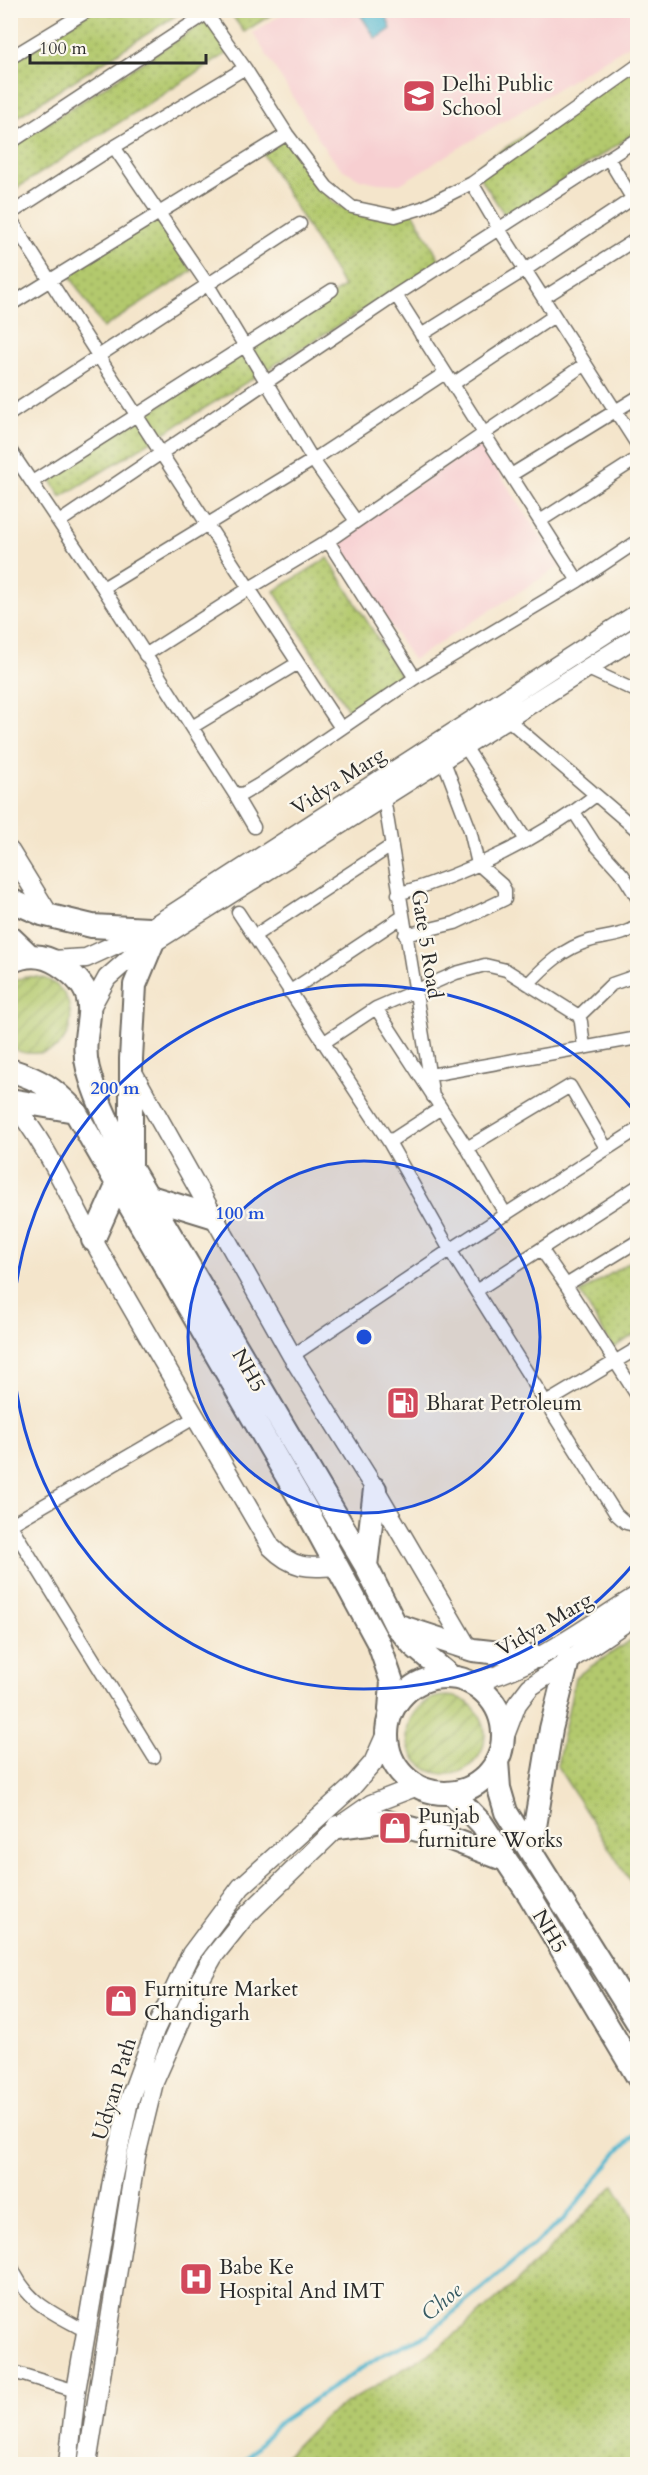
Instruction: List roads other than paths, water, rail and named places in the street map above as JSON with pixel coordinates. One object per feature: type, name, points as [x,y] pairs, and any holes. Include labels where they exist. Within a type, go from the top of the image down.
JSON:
[{"type":"highway","points":[[10,900],[50,916],[150,937],[135,985],[130,1069],[131,1167]]},
{"type":"highway","points":[[10,937],[31,959],[73,973],[85,990],[90,1009]]},
{"type":"highway","name":"NH5","points":[[90,1009],[89,1030],[84,1041],[88,1068],[98,1097],[131,1167],[366,1566],[395,1624],[413,1645],[460,1680],[487,1693],[498,1709],[504,1738],[497,1761],[485,1777],[471,1787],[452,1793],[482,1824],[506,1860],[638,2077]]},
{"type":"highway","name":"NH5","points":[[18,1071],[54,1090],[75,1111],[337,1566],[379,1644],[392,1682],[385,1736]]},
{"type":"highway","points":[[10,1100],[75,1111]]},
{"type":"highway","points":[[93,1240],[117,1186]]},
{"type":"highway","points":[[147,1196],[214,1217]]},
{"type":"highway","points":[[366,1566],[375,1489]]},
{"type":"highway","points":[[395,1624],[468,1648],[537,1657]]},
{"type":"highway","points":[[531,1851],[551,1728],[568,1660]]},
{"type":"highway","points":[[390,1710],[405,1690],[434,1676],[460,1680]]},
{"type":"highway","points":[[385,1736],[390,1756],[405,1778],[415,1786],[428,1791],[452,1793]]},
{"type":"highway","name":"NH5","points":[[497,1761],[499,1788],[506,1812],[592,1951],[634,2010]]},
{"type":"highway","points":[[338,1827],[384,1821],[451,1839],[506,1860]]},
{"type":"main road","name":"Vidya Marg","points":[[90,1009],[107,978],[150,937],[638,613]]},
{"type":"main road","name":"Vidya Marg","points":[[31,959],[86,958],[150,937],[384,798],[506,718],[638,636]]},
{"type":"main road","points":[[10,851],[50,916]]},
{"type":"main road","points":[[130,1069],[292,1356],[375,1489],[468,1648]]},
{"type":"main road","points":[[10,1100],[41,1142],[93,1240],[194,1418],[271,1547],[283,1558],[297,1566],[337,1566]]},
{"type":"main road","name":"Vidya Marg","points":[[460,1680],[491,1678],[520,1667],[638,1595]]},
{"type":"main road","name":"Vidya Marg","points":[[504,1738],[517,1704],[530,1687],[638,1614]]},
{"type":"main road","name":"Udyan Path","points":[[68,2464],[76,2391],[112,2181],[129,2101],[155,2030],[191,1954],[241,1887],[352,1786],[373,1763],[385,1736]]},
{"type":"main road","name":"Udyan Path","points":[[87,2464],[136,2156],[154,2082],[196,1987],[213,1958],[244,1918],[338,1827],[371,1804],[415,1786]]},
{"type":"street","points":[[10,58],[89,10]]},
{"type":"street","points":[[10,143],[205,12],[245,68],[287,134],[327,187],[352,207],[363,211],[395,216],[406,215],[472,183],[638,65]]},
{"type":"street","points":[[245,68],[114,147],[10,216],[209,523],[248,589],[340,728]]},
{"type":"street","points":[[10,305],[287,134]]},
{"type":"street","points":[[59,522],[396,295],[638,139]]},
{"type":"street","points":[[114,147],[208,285],[313,460],[356,521]]},
{"type":"street","points":[[421,335],[636,200],[608,158]]},
{"type":"street","points":[[472,183],[638,446]]},
{"type":"street","points":[[10,414],[300,224]]},
{"type":"street","points":[[543,298],[638,238]]},
{"type":"street","points":[[32,482],[332,290]]},
{"type":"street","points":[[396,295],[578,581]]},
{"type":"street","points":[[453,384],[554,316]]},
{"type":"street","points":[[146,655],[328,541],[486,435],[585,364]]},
{"type":"street","points":[[103,588],[313,460],[445,373]]},
{"type":"street","points":[[511,475],[638,397]]},
{"type":"street","points":[[10,450],[103,588],[254,827]]},
{"type":"street","points":[[540,521],[638,458]]},
{"type":"street","points":[[328,541],[416,678]]},
{"type":"street","points":[[234,793],[243,794],[260,784],[416,678],[578,581],[638,541]]},
{"type":"street","points":[[192,727],[298,663]]},
{"type":"street","points":[[588,669],[638,692]]},
{"type":"street","points":[[506,718],[638,831]]},
{"type":"street","points":[[464,746],[526,840]]},
{"type":"street","points":[[405,935],[455,923],[505,898],[502,885],[478,864],[470,830],[443,759]]},
{"type":"street","points":[[398,894],[436,883],[526,840],[574,812],[596,795]]},
{"type":"street","name":"Gate 5 Road","points":[[384,798],[433,1097]]},
{"type":"street","points":[[574,812],[594,843],[623,875],[638,899]]},
{"type":"street","points":[[254,936],[391,846]]},
{"type":"street","points":[[238,912],[389,1143],[450,1250],[616,1514],[626,1523],[638,1526]]},
{"type":"street","points":[[289,992],[402,917]]},
{"type":"street","points":[[528,984],[555,958],[579,945],[624,933],[638,925]]},
{"type":"street","points":[[323,1043],[376,1008],[456,973],[485,965],[506,970],[579,1016],[585,1048]]},
{"type":"street","points":[[579,1016],[612,984],[638,975]]},
{"type":"street","points":[[376,1008],[467,1148],[506,1215]]},
{"type":"street","points":[[430,1075],[638,1038]]},
{"type":"street","points":[[467,1148],[570,1086],[606,1148]]},
{"type":"street","points":[[389,1143],[441,1108]]},
{"type":"street","points":[[292,1356],[450,1250],[638,1129]]},
{"type":"street","points":[[476,1291],[638,1186]]},
{"type":"street","points":[[566,1285],[638,1241]]},
{"type":"street","points":[[540,1249],[566,1285],[638,1397]]},
{"type":"street","points":[[546,1403],[638,1348]]},
{"type":"street","points":[[154,1757],[11,1524],[194,1418]]},
{"type":"street","points":[[10,2263],[28,2296],[86,2331]]},
{"type":"street","points":[[10,2371],[76,2391]]},
{"type":"water","points":[[358,11],[400,11],[387,18],[391,29],[376,39]]},
{"type":"waterway","name":"Choe","points":[[242,2464],[277,2424],[380,2356],[428,2334],[565,2218],[619,2150],[638,2132]]},
{"type":"place","name":"Delhi Public School","points":[[419,96]]},
{"type":"place","name":"Bharat Petroleum","points":[[403,1403]]},
{"type":"place","name":"Punjab furniture Works","points":[[395,1828]]},
{"type":"place","name":"Furniture Market Chandigarh","points":[[121,2001]]},
{"type":"place","name":"Babe Ke Hospital And IMT","points":[[196,2279]]}]
